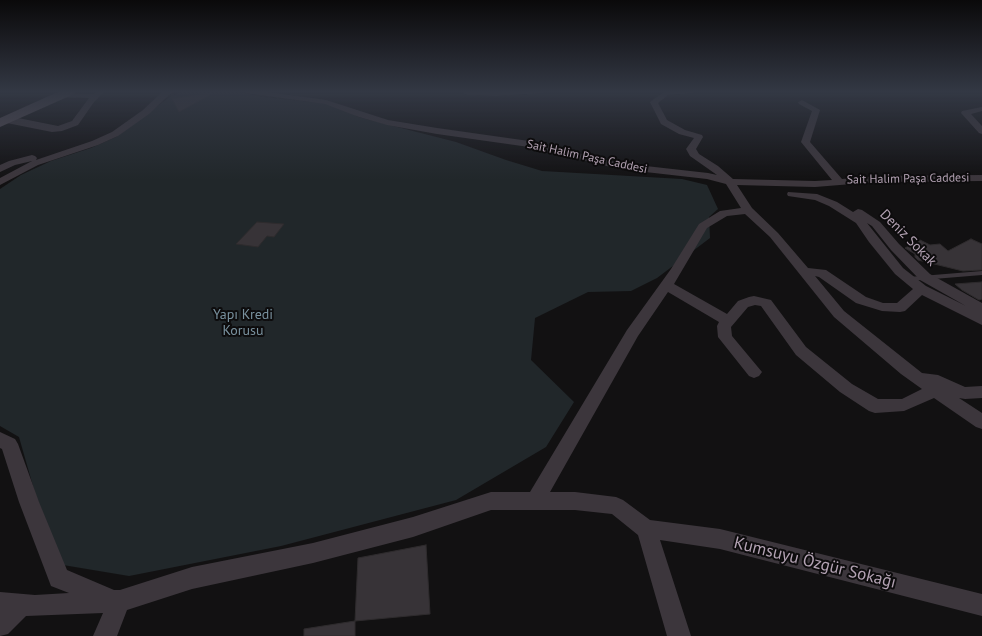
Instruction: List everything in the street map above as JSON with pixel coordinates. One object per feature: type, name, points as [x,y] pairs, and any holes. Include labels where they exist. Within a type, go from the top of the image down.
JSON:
[{"type":"street","points":[[4,122],[18,121],[52,129],[75,123],[77,121]]},
{"type":"street","points":[[0,182],[35,163],[95,143],[125,129],[135,121]]},
{"type":"street","name":"Sait Halim Paşa Caddesi","points":[[386,121],[437,131],[529,144],[618,166],[708,176],[730,182],[815,184],[876,179],[982,178]]},
{"type":"street","points":[[663,121],[682,132],[699,137],[691,149],[695,156],[714,168],[730,182],[748,210],[774,235],[839,314],[906,370],[982,422]]},
{"type":"street","points":[[812,121],[805,142],[839,181]]},
{"type":"street","points":[[973,121],[982,131]]},
{"type":"street","points":[[0,169],[12,163],[95,143]]},
{"type":"street","points":[[0,157],[12,163]]},
{"type":"street","name":"Deniz Sokak","points":[[815,184],[876,224],[923,283],[948,291],[982,309]]},
{"type":"street","points":[[792,194],[817,197],[833,204],[860,221],[891,261],[909,279],[923,283],[982,320]]},
{"type":"street","points":[[535,501],[632,334],[667,286],[703,226],[724,213],[748,210]]},
{"type":"street","points":[[803,271],[822,273],[861,300],[882,307],[900,308],[923,283]]},
{"type":"street","points":[[667,286],[728,321]]},
{"type":"street","points":[[754,372],[725,337],[724,326],[743,304],[754,300],[766,303],[801,351],[846,388],[875,406],[904,405],[935,390]]},
{"type":"street","points":[[919,379],[932,379],[957,391],[965,393],[982,392]]},
{"type":"street","points":[[0,439],[9,444],[29,502],[59,578],[116,601]]},
{"type":"street","points":[[0,626],[11,604],[34,606],[116,601],[192,578],[313,553],[413,527],[491,501],[575,501],[616,506],[646,529],[679,636]]},
{"type":"street","name":"Kumsuyu Özgür Sokağı","points":[[646,529],[720,539],[982,605]]},
{"type":"street","points":[[105,636],[116,601]]},
{"type":"lane","points":[[923,283],[982,273]]},
{"type":"green space","name":"Yapı Kredi Korusu","points":[[138,121],[372,121],[456,142],[542,171],[682,179],[707,185],[718,209],[709,217],[710,238],[657,278],[631,291],[588,292],[535,318],[531,360],[574,402],[546,447],[456,500],[281,546],[129,576],[63,565],[35,493],[19,437],[0,426],[0,189],[21,175],[51,161],[91,148],[116,137]]},
{"type":"building","points":[[257,222],[284,224],[274,237],[267,236],[258,247],[236,244]]},
{"type":"building","points":[[971,239],[982,244],[982,270],[963,271],[918,260],[915,257],[915,254],[905,248],[920,240],[930,245],[940,244],[948,251]]},
{"type":"building","points":[[982,282],[982,299],[979,300],[955,284]]},
{"type":"building","points":[[426,545],[430,614],[355,621],[358,558]]},
{"type":"building","points":[[355,621],[355,636],[304,636],[304,629]]}]
